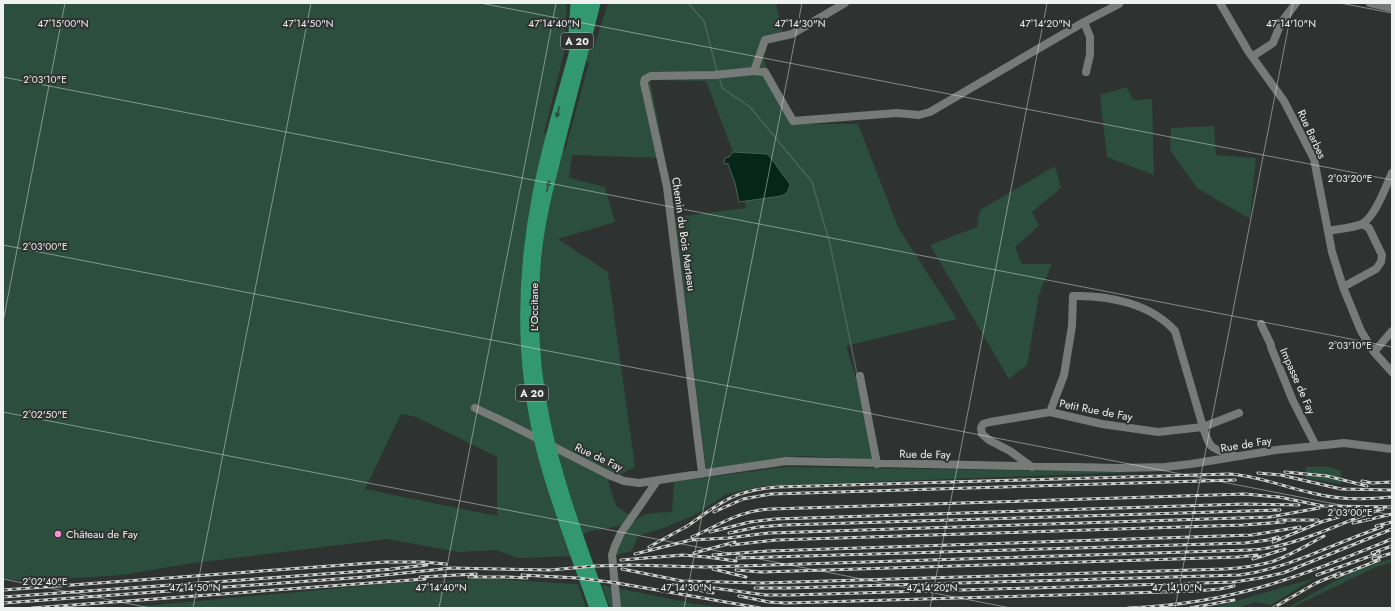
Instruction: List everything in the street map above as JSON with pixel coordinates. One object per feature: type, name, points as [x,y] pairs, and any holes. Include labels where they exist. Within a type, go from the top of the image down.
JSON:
[{"type":"highway","points":[[568,74],[576,3]]},
{"type":"highway","name":"L'Occitane","points":[[587,3],[543,171],[533,220],[526,287],[525,326],[528,371],[536,423],[543,454],[595,608]]},
{"type":"highway","name":"L'Occitane","points":[[595,3],[546,194],[539,229],[533,296],[534,350],[544,423],[563,490],[603,608]]},
{"type":"highway","points":[[582,57],[590,42],[602,3]]},
{"type":"street","points":[[845,3],[792,34],[765,40],[754,71],[765,72],[792,121],[897,113],[919,115],[930,112],[1119,3]]},
{"type":"street","name":"Rue Barbes","points":[[1220,3],[1248,52],[1253,56],[1284,101],[1314,159],[1332,252],[1343,287],[1360,331],[1374,352],[1392,372]]},
{"type":"street","points":[[1253,56],[1272,43],[1281,23],[1296,3]]},
{"type":"street","points":[[1370,3],[1392,8]]},
{"type":"street","points":[[1084,22],[1090,37],[1090,55],[1086,72]]},
{"type":"street","name":"Chemin du Bois Marteau","points":[[702,473],[668,187],[644,81],[647,77],[651,76],[714,75],[754,71]]},
{"type":"street","points":[[1328,231],[1362,224],[1367,220],[1374,211],[1392,173]]},
{"type":"street","points":[[1343,287],[1376,269],[1381,262],[1382,255],[1369,228],[1362,224]]},
{"type":"street","points":[[1050,412],[1064,375],[1072,326],[1073,296],[1090,295],[1130,303],[1152,312],[1167,321],[1176,331],[1207,441],[1211,447],[1236,457]]},
{"type":"street","name":"Impasse de Fay","points":[[1261,324],[1272,345],[1271,347],[1294,401],[1316,446]]},
{"type":"street","points":[[1374,352],[1392,332]]},
{"type":"street","points":[[860,376],[877,464]]},
{"type":"street","name":"Rue de Fay","points":[[475,408],[609,475],[624,481],[638,483],[786,462],[1104,468],[1165,467],[1276,450],[1344,443],[1392,449]]},
{"type":"street","name":"Petit Rue de Fay","points":[[1032,467],[1010,451],[989,440],[982,434],[981,428],[983,424],[1050,412],[1102,424],[1158,432],[1203,427],[1239,413]]},
{"type":"street","points":[[618,608],[612,555],[621,533],[657,481]]},
{"type":"shaded area","points":[[3,3],[567,3],[565,36],[594,47],[608,3],[776,3],[783,34],[769,42],[763,58],[791,124],[858,124],[898,227],[957,319],[846,346],[881,460],[803,456],[785,457],[706,469],[675,217],[746,208],[733,152],[706,81],[650,80],[665,158],[572,155],[569,178],[605,187],[615,222],[558,239],[608,272],[635,467],[608,481],[616,506],[631,516],[625,525],[586,532],[571,556],[518,558],[496,550],[459,552],[387,539],[186,564],[122,575],[34,581],[3,579]],"holes":[[[565,49],[589,63],[565,150],[544,133]],[[401,414],[416,417],[497,457],[497,516],[365,489]]]},
{"type":"shaded area","points":[[1127,87],[1133,100],[1152,99],[1154,175],[1107,157],[1100,95]]},
{"type":"shaded area","points":[[1214,126],[1216,155],[1256,158],[1250,219],[1197,188],[1170,150],[1171,128]]},
{"type":"shaded area","points":[[733,152],[768,154],[790,184],[787,192],[781,196],[739,202],[735,183],[728,164],[724,163],[725,158],[729,157]]},
{"type":"shaded area","points":[[1055,166],[1061,188],[1032,212],[1039,226],[1015,247],[1022,264],[1052,264],[1039,294],[1027,365],[1009,379],[930,245],[977,227],[980,210]]},
{"type":"shaded area","points":[[785,467],[1137,472],[763,486],[727,494],[693,516],[638,536],[632,551],[616,555],[630,526],[639,517],[650,513],[672,512],[674,482]]},
{"type":"shaded area","points":[[1306,467],[1328,467],[1341,471],[1341,484],[1306,478]]},
{"type":"shaded area","points":[[1392,559],[1392,562],[1376,567],[1291,608],[1288,608],[1351,573]]},
{"type":"shaded area","points":[[1315,578],[1271,605],[1255,602],[1237,608],[1212,608]]},
{"type":"shaded area","points":[[491,579],[578,584],[586,608],[122,608],[395,583]]},
{"type":"shaded area","points":[[602,585],[695,604],[727,608],[610,608]]},
{"type":"waterway","points":[[688,3],[704,21],[717,71]]},
{"type":"waterway","points":[[719,77],[722,88],[750,107],[812,182],[830,244],[857,374]]},
{"type":"railway","points":[[1285,472],[1327,476],[1367,486]]},
{"type":"railway","points":[[1258,473],[1281,475],[1341,489],[1392,490]]},
{"type":"railway","points":[[686,527],[728,499],[749,491],[778,487],[1230,474],[1251,477],[1302,491],[1332,497],[1362,499],[1392,497]]},
{"type":"railway","points":[[714,512],[743,499],[771,494],[1235,480]]},
{"type":"railway","points":[[1362,481],[1372,483],[1392,482]]},
{"type":"railway","points":[[692,537],[739,515],[759,510],[771,509],[1245,494],[1279,497],[1323,506],[1392,507]]},
{"type":"railway","points":[[710,532],[750,522],[775,519],[1244,504],[1299,505]]},
{"type":"railway","points":[[635,554],[691,540],[728,538],[769,533],[1270,517],[1319,508]]},
{"type":"railway","points":[[3,603],[365,577],[452,568],[550,570],[629,565],[704,567],[1250,550],[1275,547],[1292,542],[1383,509]]},
{"type":"railway","points":[[729,533],[758,527],[784,525],[1280,510]]},
{"type":"railway","points":[[1367,520],[1392,514]]},
{"type":"railway","points":[[1273,542],[1321,522],[1339,517]]},
{"type":"railway","points":[[1353,523],[1372,519]]},
{"type":"railway","points":[[1278,520],[1318,520]]},
{"type":"railway","points":[[731,545],[776,540],[1243,525],[1284,522]]},
{"type":"railway","points":[[1376,526],[1392,522]]},
{"type":"railway","points":[[649,547],[689,525]]},
{"type":"railway","points":[[713,555],[768,551],[1252,535],[1300,527]]},
{"type":"railway","points":[[755,588],[1240,575],[1259,572],[1295,561],[1382,527]]},
{"type":"railway","points":[[706,587],[766,595],[791,595],[1234,582],[1283,573],[1392,529]]},
{"type":"railway","points":[[622,569],[682,581],[762,583],[1225,569],[1260,565],[1278,560],[1324,536]]},
{"type":"railway","points":[[737,558],[1245,543],[1278,537]]},
{"type":"railway","points":[[1128,608],[1186,603],[1244,592],[1281,581],[1337,561],[1392,539]]},
{"type":"railway","points":[[694,553],[735,542]]},
{"type":"railway","points":[[1372,553],[1392,546]]},
{"type":"railway","points":[[1253,559],[1285,549]]},
{"type":"railway","points":[[1317,575],[1379,553]]},
{"type":"railway","points":[[1373,559],[1392,553]]},
{"type":"railway","points":[[621,560],[683,555],[736,561]]},
{"type":"railway","points":[[736,570],[761,572],[1238,557],[1257,555]]},
{"type":"railway","points":[[1336,577],[1379,560]]},
{"type":"railway","points":[[3,590],[385,562],[424,562],[446,564]]},
{"type":"railway","points":[[391,569],[427,565]]},
{"type":"railway","points":[[3,597],[394,569]]},
{"type":"railway","points":[[713,569],[746,577]]},
{"type":"railway","points":[[1273,608],[1316,583],[1340,573]]},
{"type":"railway","points":[[420,577],[476,574]]},
{"type":"railway","points":[[522,575],[578,578],[617,583],[760,608]]},
{"type":"railway","points":[[469,577],[527,578]]},
{"type":"railway","points":[[32,608],[425,579]]},
{"type":"railway","points":[[672,585],[713,593]]},
{"type":"railway","points":[[739,596],[769,602],[786,603],[1196,591],[1234,586]]},
{"type":"railway","points":[[1190,608],[1234,600]]},
{"type":"place","name":"Château de Fay","points":[[58,534]]}]
